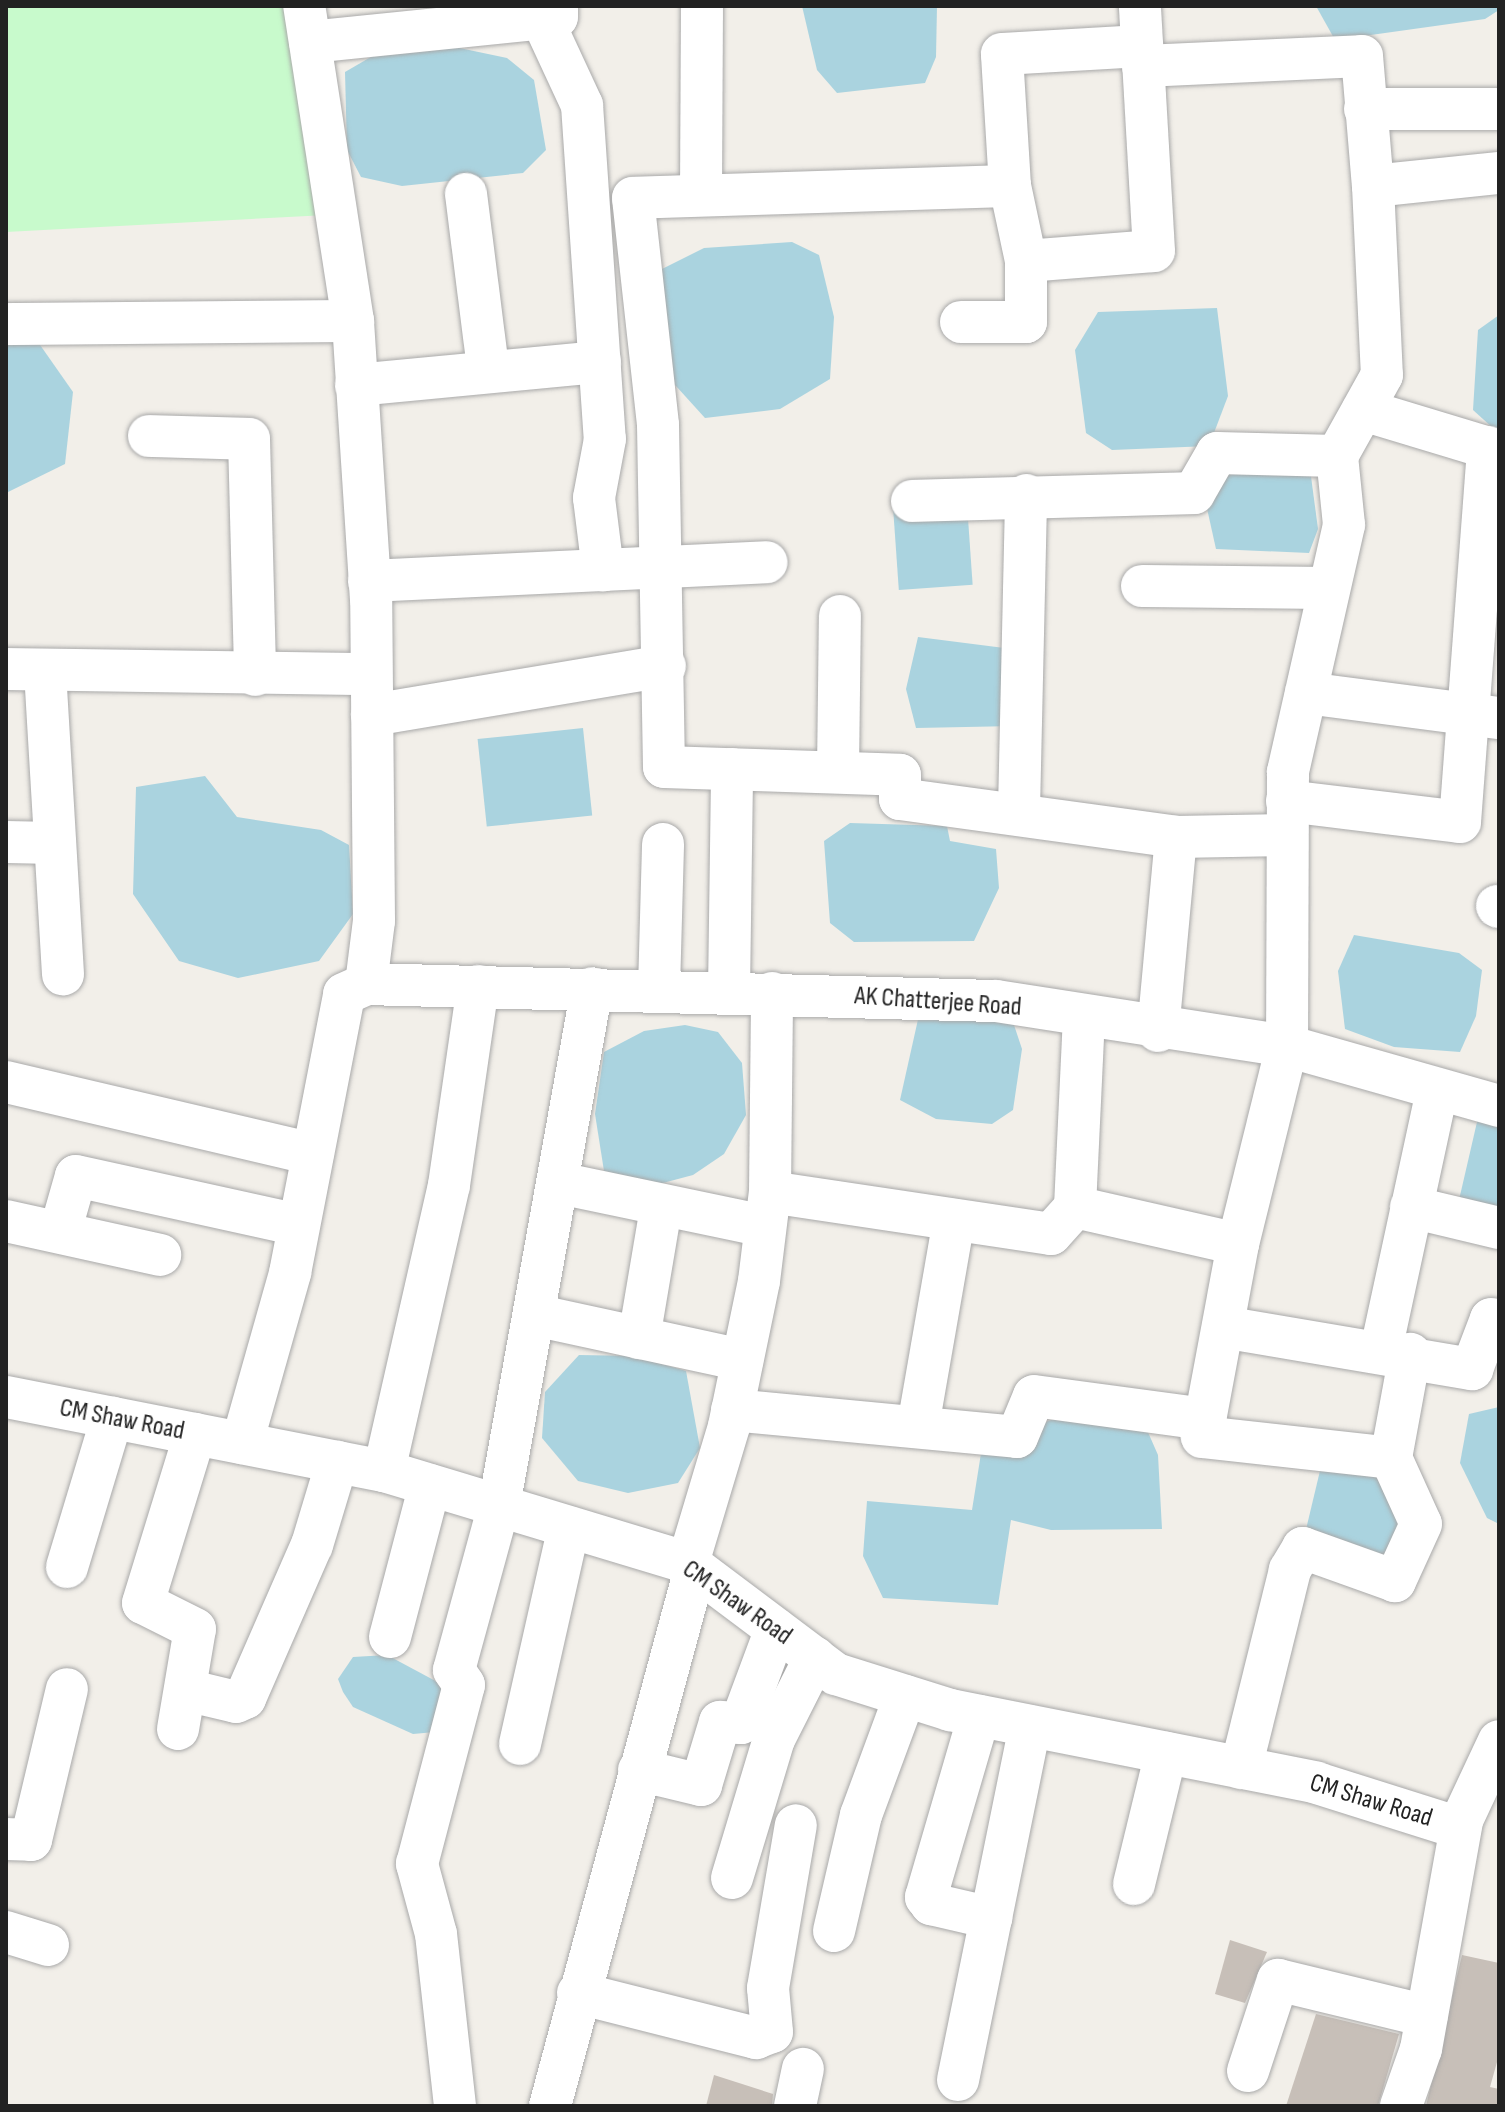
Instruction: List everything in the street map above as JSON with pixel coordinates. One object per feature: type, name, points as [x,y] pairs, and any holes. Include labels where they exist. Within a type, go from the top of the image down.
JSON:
[{"type":"street","points":[[701,194],[702,6]]},
{"type":"street","points":[[242,1443],[299,1225],[344,994],[366,984],[374,921],[369,581],[353,321],[307,24],[549,12],[582,105],[605,439],[594,498],[603,570]]},
{"type":"street","points":[[1026,261],[1154,251],[1142,39]]},
{"type":"street","points":[[961,322],[1026,322],[1026,261],[1010,186],[1002,54],[1142,39],[1362,56],[1373,186],[1382,375],[1337,456],[1344,525],[1306,693],[1287,818],[1287,1046],[1238,1244],[1202,1437],[1391,1458]]},
{"type":"street","points":[[1365,109],[1496,109]]},
{"type":"street","points":[[1373,186],[1499,173]]},
{"type":"street","points":[[1010,186],[633,198],[658,425],[664,564],[664,767],[900,775],[900,799],[1019,810],[1176,837],[1287,818],[1460,822],[1483,716],[1494,449],[1363,410]]},
{"type":"street","points":[[466,194],[488,368]]},
{"type":"street","points":[[6,324],[353,321]]},
{"type":"street","points":[[356,385],[488,368],[600,362]]},
{"type":"street","points":[[149,436],[249,439],[255,675]]},
{"type":"street","points":[[912,501],[1026,495],[1194,493],[1217,453],[1337,456]]},
{"type":"street","points":[[1019,810],[1026,495]]},
{"type":"street","points":[[369,581],[603,570],[664,564],[767,562]]},
{"type":"street","points":[[1142,586],[1329,588]]},
{"type":"street","points":[[838,771],[840,616]]},
{"type":"street","points":[[372,715],[665,666]]},
{"type":"street","points":[[63,974],[55,843],[25,670],[371,674]]},
{"type":"street","points":[[1306,693],[1483,716]]},
{"type":"street","points":[[729,992],[732,769]]},
{"type":"street","points":[[1158,1031],[1176,837]]},
{"type":"street","points":[[6,842],[55,843]]},
{"type":"street","points":[[659,989],[663,844]]},
{"type":"street","name":"AK Chatterjee Road","points":[[366,984],[659,989],[996,1001],[1158,1031],[1287,1046],[1499,1106]]},
{"type":"street","points":[[384,1471],[449,1185],[478,986]]},
{"type":"street","points":[[455,2106],[436,1934],[417,1864],[464,1685],[454,1670],[499,1506],[592,988]]},
{"type":"street","points":[[554,2105],[578,1993],[692,1566],[742,1360],[768,1209],[772,993]]},
{"type":"street","points":[[559,1183],[661,1208],[768,1209],[954,1220],[1051,1234],[1075,1207],[1084,1017]]},
{"type":"street","points":[[6,1082],[313,1154]]},
{"type":"street","points":[[1241,1768],[1290,1570],[1303,1548],[1395,1581],[1421,1524],[1391,1458],[1396,1352],[1411,1207],[1437,1090]]},
{"type":"street","points":[[60,1232],[76,1176],[299,1225]]},
{"type":"street","points":[[1075,1207],[1238,1244]]},
{"type":"street","points":[[1411,1207],[1499,1228]]},
{"type":"street","points":[[639,1338],[661,1208]]},
{"type":"street","points":[[918,1426],[954,1220]]},
{"type":"street","points":[[6,1221],[160,1255]]},
{"type":"street","points":[[534,1315],[742,1360]]},
{"type":"street","points":[[1223,1327],[1396,1352],[1472,1369],[1491,1319],[1499,1321]]},
{"type":"street","points":[[732,1410],[1017,1437],[1034,1396],[1205,1419]]},
{"type":"street","name":"CM Shaw Road","points":[[6,1397],[384,1471],[692,1566],[836,1674],[905,1696],[979,1716],[1317,1783],[1475,1819]]},
{"type":"street","points":[[67,1567],[112,1418]]},
{"type":"street","points":[[195,1434],[143,1603],[195,1629],[182,1710],[245,1698],[312,1545],[337,1462]]},
{"type":"street","points":[[390,1637],[430,1485]]},
{"type":"street","points":[[520,1744],[569,1527]]},
{"type":"street","points":[[639,1770],[701,1785],[720,1722],[741,1723],[776,1629]]},
{"type":"street","points":[[732,1878],[774,1739],[815,1658]]},
{"type":"street","points":[[6,1839],[31,1840],[67,1689]]},
{"type":"street","points":[[834,1931],[861,1815],[905,1696]]},
{"type":"street","points":[[979,1716],[926,1897],[931,1904],[991,1918]]},
{"type":"street","points":[[958,2080],[1030,1726]]},
{"type":"street","points":[[1401,2106],[1427,2016],[1475,1819],[1499,1741]]},
{"type":"street","points":[[1134,1884],[1166,1753]]},
{"type":"street","points":[[578,1993],[756,2038],[772,2032],[768,1988],[796,1825]]},
{"type":"street","points":[[6,1932],[48,1945]]},
{"type":"street","points":[[1248,2071],[1278,1980],[1427,2016]]},
{"type":"green space","points":[[6,6],[297,6],[327,215],[6,232]]},
{"type":"water","points":[[802,6],[937,6],[936,57],[925,83],[837,93],[817,70]]},
{"type":"water","points":[[1316,6],[1499,6],[1499,10],[1485,19],[1335,40]]},
{"type":"water","points":[[450,46],[507,58],[534,80],[546,150],[523,173],[402,186],[361,177],[347,150],[345,72],[388,47]]},
{"type":"water","points":[[792,242],[819,255],[834,317],[830,379],[780,409],[705,418],[656,364],[652,274],[704,248]]},
{"type":"water","points":[[1217,308],[1228,396],[1209,446],[1112,450],[1086,433],[1075,350],[1098,312]]},
{"type":"water","points":[[1499,315],[1499,428],[1494,429],[1473,410],[1478,330]]},
{"type":"water","points":[[6,340],[38,342],[73,392],[65,464],[6,493]]},
{"type":"water","points":[[1217,466],[1310,469],[1318,529],[1309,553],[1216,549],[1206,504]]},
{"type":"water","points":[[967,504],[973,585],[899,590],[893,509]]},
{"type":"water","points":[[918,637],[1020,650],[1015,726],[916,728],[906,689]]},
{"type":"water","points":[[583,728],[592,816],[487,827],[478,739]]},
{"type":"water","points":[[205,776],[237,817],[321,830],[349,845],[353,914],[319,961],[238,978],[179,961],[133,894],[136,787]]},
{"type":"water","points":[[850,823],[947,826],[950,841],[996,849],[999,888],[974,941],[854,942],[830,923],[824,841]]},
{"type":"water","points":[[1354,935],[1459,953],[1482,970],[1476,1016],[1460,1052],[1394,1047],[1345,1029],[1338,971]]},
{"type":"water","points":[[919,1015],[1011,1016],[1022,1049],[1013,1110],[992,1124],[936,1119],[900,1100]]},
{"type":"water","points":[[685,1025],[718,1032],[742,1063],[746,1115],[724,1154],[693,1175],[644,1188],[604,1171],[595,1114],[604,1052],[644,1031]]},
{"type":"water","points":[[1480,1109],[1499,1115],[1499,1219],[1459,1200]]},
{"type":"water","points":[[579,1355],[635,1356],[686,1371],[700,1448],[678,1483],[628,1493],[578,1481],[542,1438],[545,1392]]},
{"type":"water","points":[[1499,1407],[1499,1524],[1487,1518],[1460,1463],[1469,1414]]},
{"type":"water","points":[[1079,1409],[1140,1414],[1158,1455],[1162,1529],[1051,1530],[1011,1520],[998,1605],[883,1598],[863,1556],[867,1501],[972,1510],[982,1447]]},
{"type":"water","points":[[1324,1454],[1384,1469],[1410,1527],[1391,1568],[1303,1542]]},
{"type":"water","points":[[387,1655],[443,1685],[435,1732],[413,1734],[353,1707],[343,1692],[338,1679],[353,1657]]},
{"type":"building","points":[[1230,1940],[1267,1952],[1245,2003],[1215,1994]]},
{"type":"building","points":[[1462,1955],[1499,1963],[1499,2055],[1490,2087],[1499,2089],[1499,2106],[1426,2106]]},
{"type":"building","points":[[1316,2014],[1399,2034],[1378,2106],[1286,2106]]},
{"type":"building","points":[[714,2075],[773,2094],[772,2106],[706,2106]]}]
